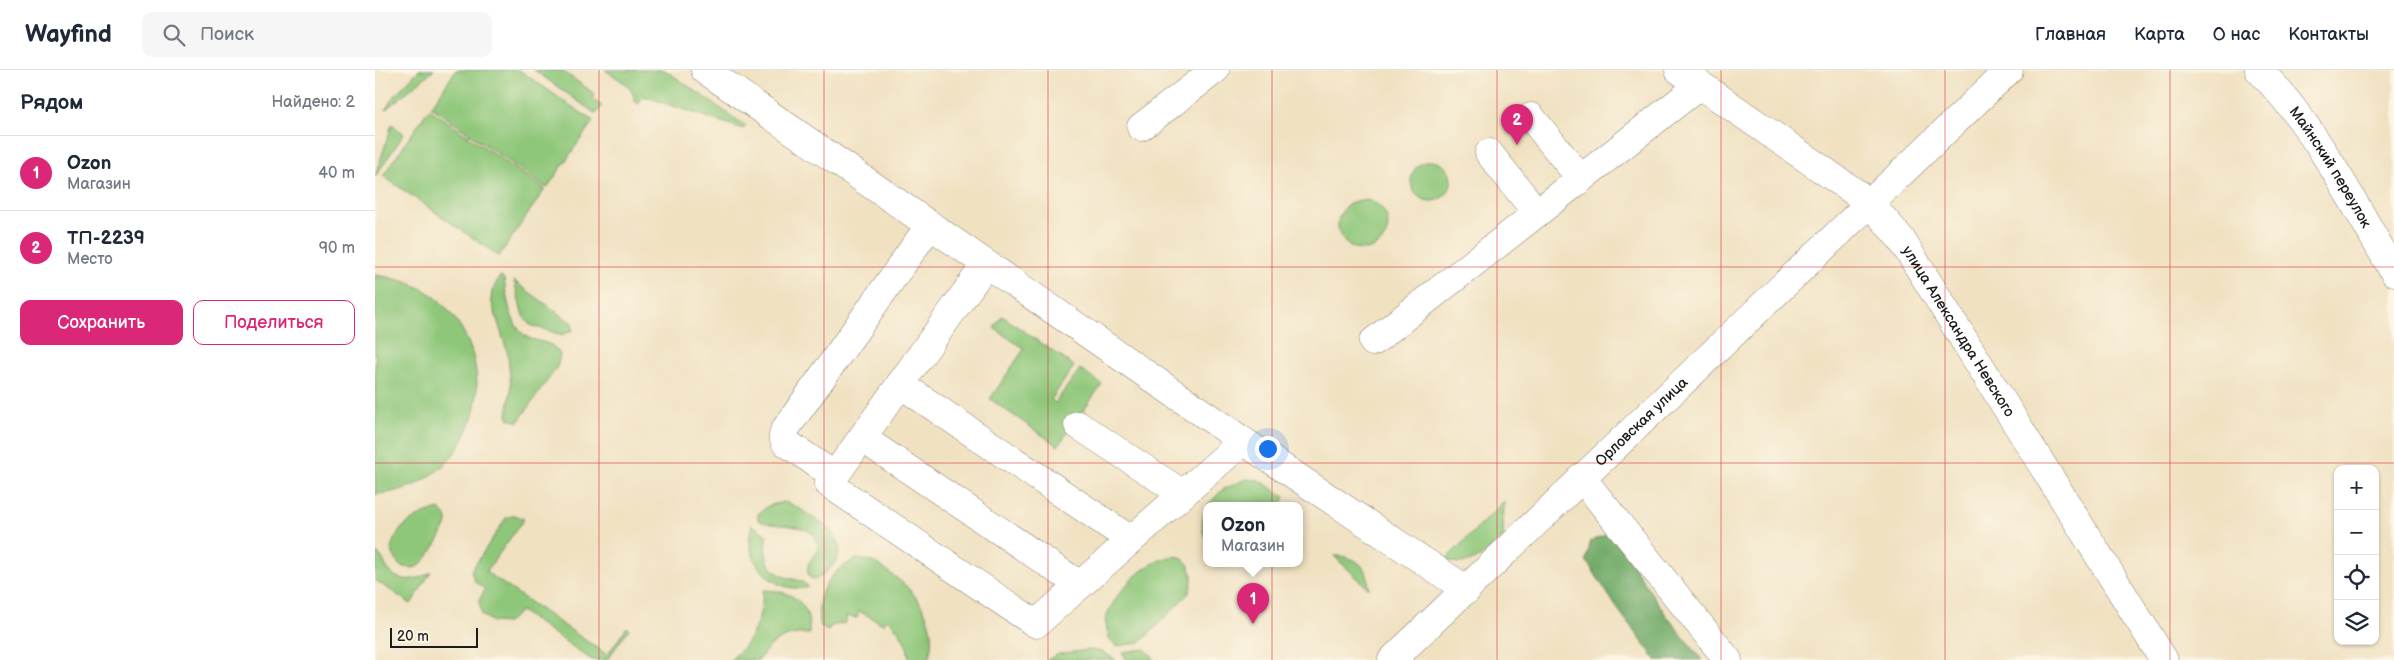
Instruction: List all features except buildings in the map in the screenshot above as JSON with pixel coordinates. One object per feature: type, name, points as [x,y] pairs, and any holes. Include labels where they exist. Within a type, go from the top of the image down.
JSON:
[{"type":"street","points":[[705,70],[1243,441],[1467,590]]},
{"type":"street","points":[[1141,126],[1215,70]]},
{"type":"street","name":"Орловская улица","points":[[1728,660],[1581,478],[2009,70]]},
{"type":"street","name":"Майнский переулок","points":[[2259,70],[2284,95],[2309,129],[2394,272]]},
{"type":"street","points":[[1373,342],[1581,179],[1690,78]]},
{"type":"street","name":"улица Александра Невского","points":[[1690,78],[1869,202],[1901,239],[2164,660]]},
{"type":"street","points":[[1531,117],[1581,179]]},
{"type":"street","points":[[1489,153],[1537,213]]},
{"type":"street","points":[[835,476],[785,442],[784,430],[930,225]]},
{"type":"street","points":[[986,264],[829,484],[1036,624],[1243,441]]},
{"type":"street","points":[[900,384],[1131,540]]},
{"type":"street","points":[[1078,425],[1183,494]]},
{"type":"street","points":[[862,438],[1080,585]]},
{"type":"street","points":[[1392,660],[1467,590],[1581,478]]},
{"type":"green space","points":[[419,70],[434,70],[385,110],[395,95]]},
{"type":"green space","points":[[456,70],[519,70],[593,121],[547,188],[431,107]]},
{"type":"green space","points":[[534,70],[561,70],[595,94],[592,99],[602,106],[596,114]]},
{"type":"green space","points":[[605,70],[665,70],[746,126],[743,129],[643,96],[638,104],[628,87]]},
{"type":"green space","points":[[429,109],[545,189],[499,256],[383,176]]},
{"type":"green space","points":[[392,124],[404,134],[375,177]]},
{"type":"green space","points":[[1435,161],[1442,164],[1448,170],[1451,181],[1450,189],[1442,198],[1435,201],[1427,201],[1420,198],[1412,189],[1411,177],[1414,170],[1423,162]]},
{"type":"green space","points":[[1363,200],[1377,204],[1384,211],[1388,225],[1384,239],[1377,246],[1363,250],[1349,246],[1342,239],[1338,225],[1342,211],[1349,204]]},
{"type":"green space","points":[[375,275],[409,283],[423,289],[442,303],[460,326],[472,353],[477,382],[474,409],[465,435],[451,458],[430,476],[405,489],[375,494]]},
{"type":"green space","points":[[500,276],[504,279],[509,309],[519,330],[529,338],[553,346],[560,355],[557,367],[518,422],[509,419],[507,416],[511,389],[508,354],[491,300],[492,291]]},
{"type":"green space","points":[[514,281],[572,323],[573,330],[562,335],[530,325],[523,316]]},
{"type":"green space","points":[[1002,316],[1074,366],[1051,400],[1055,403],[1080,369],[1102,384],[1058,446],[990,399],[1024,349],[994,328]]},
{"type":"green space","points":[[1246,479],[1259,480],[1285,497],[1282,502],[1211,502],[1222,490]]},
{"type":"green space","points":[[1504,501],[1503,538],[1476,559],[1463,563],[1445,560]]},
{"type":"green space","points":[[783,502],[795,506],[823,524],[837,539],[839,553],[837,560],[827,571],[814,580],[808,576],[808,566],[810,560],[817,553],[818,548],[816,539],[811,533],[794,526],[765,523],[758,520],[758,514],[768,506]]},
{"type":"green space","points":[[439,509],[447,521],[441,536],[432,550],[419,566],[407,568],[399,565],[391,550],[397,534],[415,518]]},
{"type":"green space","points":[[515,515],[524,519],[486,572],[607,655],[627,627],[629,629],[607,660],[592,660],[521,611],[507,623],[493,622],[482,615],[479,601],[485,589],[475,582],[471,571],[506,518]]},
{"type":"green space","points":[[752,525],[767,535],[765,547],[767,559],[773,569],[783,576],[803,582],[808,587],[793,588],[782,585],[764,574],[753,556],[750,546]]},
{"type":"green space","points":[[1607,534],[1618,543],[1666,615],[1702,660],[1656,660],[1617,608],[1586,560],[1591,541]]},
{"type":"green space","points":[[378,554],[387,568],[396,577],[414,579],[431,572],[411,604],[375,580],[375,555]]},
{"type":"green space","points":[[1173,556],[1180,557],[1185,561],[1192,573],[1189,593],[1140,643],[1116,646],[1109,639],[1105,620],[1116,599],[1131,580],[1141,572],[1162,559]]},
{"type":"green space","points":[[1334,556],[1349,558],[1360,564],[1367,574],[1369,589]]},
{"type":"green space","points":[[856,559],[871,561],[883,568],[901,582],[918,600],[925,611],[931,634],[928,660],[909,660],[905,643],[888,619],[883,624],[859,611],[857,618],[846,616],[846,623],[831,626],[828,631],[821,627],[819,605],[825,586],[838,570]]},
{"type":"green space","points":[[763,590],[783,593],[798,600],[807,614],[809,634],[787,636],[780,639],[763,653],[759,660],[730,660],[745,645],[755,629],[761,610]]},
{"type":"green space","points":[[1145,649],[1155,660],[1127,660],[1122,652]]},
{"type":"green space","points":[[1088,650],[1101,651],[1116,660],[1047,660],[1059,654]]},
{"type":"place","name":"ТП-2239","points":[[1517,145]]},
{"type":"place","name":"Ozon","points":[[1253,624]]}]
